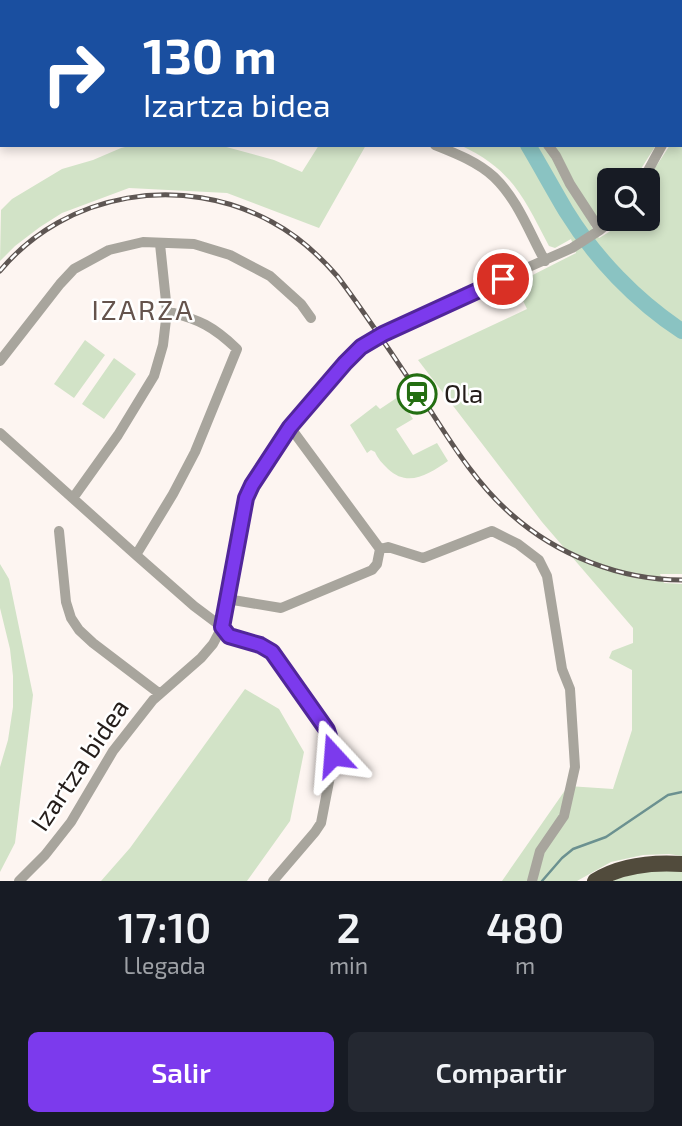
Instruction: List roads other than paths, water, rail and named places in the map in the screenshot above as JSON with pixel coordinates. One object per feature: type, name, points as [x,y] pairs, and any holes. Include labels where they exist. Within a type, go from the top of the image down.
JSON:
[{"type":"highway","points":[[595,881],[614,872],[643,864],[682,864]]},
{"type":"street","points":[[439,147],[480,166],[493,176],[518,208],[545,261]]},
{"type":"street","points":[[549,147],[597,228]]},
{"type":"street","points":[[650,168],[661,147]]},
{"type":"street","name":"Izartza bidea","points":[[19,881],[57,841],[113,751],[153,700],[213,644],[222,627],[246,498],[252,485],[290,427],[345,363],[366,343],[573,248],[599,231]]},
{"type":"street","points":[[0,361],[74,269],[109,250],[143,242],[194,244],[230,255],[270,276],[301,304],[311,318]]},
{"type":"street","points":[[73,498],[118,435],[154,376],[163,345],[167,311],[160,244]]},
{"type":"street","points":[[136,555],[195,452],[237,349],[218,331],[192,318],[167,311]]},
{"type":"street","points":[[227,598],[281,608],[372,570],[377,564],[380,550],[290,427]]},
{"type":"street","points":[[0,433],[229,636],[260,645],[272,652],[327,730],[331,742],[332,773],[321,822],[273,881]]},
{"type":"street","points":[[59,531],[66,602],[71,618],[93,643],[160,694]]},
{"type":"street","points":[[380,550],[388,547],[423,558],[492,531],[518,544],[539,560],[547,576],[562,668],[570,689],[575,767],[564,816],[540,851],[532,881]]},
{"type":"waterway","points":[[529,147],[566,211],[603,262],[649,306],[682,331]]},
{"type":"waterway","points":[[542,881],[573,849],[606,837],[668,795],[682,792]]},
{"type":"railway","points":[[0,271],[27,244],[58,223],[92,207],[127,198],[164,195],[201,198],[237,207],[272,222],[308,246],[338,277],[468,466],[511,514],[548,542],[590,562],[636,575],[682,580]]},
{"type":"place","name":"Ola","points":[[417,394]]},
{"type":"district","name":"IZARZA","points":[[143,310]]}]
